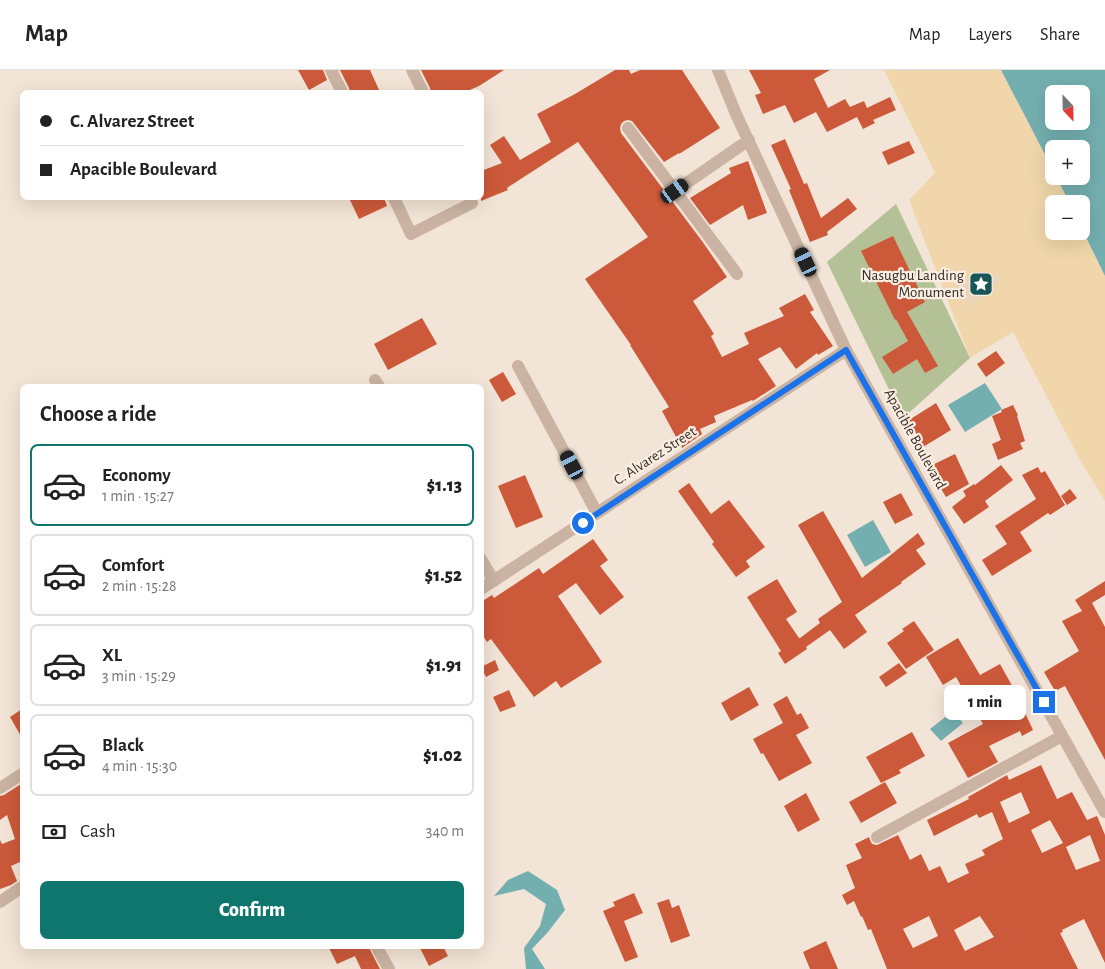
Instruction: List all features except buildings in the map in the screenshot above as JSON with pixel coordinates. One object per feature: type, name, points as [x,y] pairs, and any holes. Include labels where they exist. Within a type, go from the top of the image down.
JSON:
[{"type":"street","points":[[331,70],[341,90]]},
{"type":"street","points":[[412,70],[421,90]]},
{"type":"street","name":"Apacible Boulevard","points":[[718,70],[846,350],[1105,812]]},
{"type":"street","points":[[628,128],[737,274]]},
{"type":"street","points":[[675,191],[749,140]]},
{"type":"street","points":[[395,200],[411,234],[472,202],[471,200]]},
{"type":"street","name":"C. Alvarez Street","points":[[484,587],[846,350]]},
{"type":"street","points":[[518,366],[597,513]]},
{"type":"street","points":[[484,564],[494,580]]},
{"type":"street","points":[[877,837],[1062,736]]},
{"type":"street","points":[[0,788],[20,775]]},
{"type":"street","points":[[0,902],[20,888]]},
{"type":"street","points":[[378,949],[389,969]]},
{"type":"green space","points":[[896,204],[970,358],[903,418],[827,262]]},
{"type":"sand","points":[[884,70],[1001,70],[1045,155],[1045,185],[1060,185],[1066,195],[1045,195],[1045,240],[1087,240],[1105,276],[1105,501],[1081,462],[1013,332],[970,358],[909,200],[935,173]]},
{"type":"shaded area","points":[[999,273],[1003,280],[980,291],[983,299],[968,307],[956,284],[971,276],[976,284]]},
{"type":"water","points":[[1001,70],[1105,70],[1105,276],[1087,240],[1090,240],[1090,195],[1066,195],[1060,185],[1090,185],[1090,140],[1045,140],[1045,155]]},
{"type":"water","points":[[985,383],[1002,409],[965,432],[948,405]]},
{"type":"water","points":[[873,520],[891,552],[865,567],[847,535]]},
{"type":"water","points":[[953,711],[963,723],[941,741],[930,729]]},
{"type":"water","points":[[528,871],[557,890],[565,910],[532,949],[545,969],[526,969],[524,948],[540,926],[546,904],[524,889],[494,896],[508,880]]},
{"type":"place","name":"Nasugbu Landing Monument","points":[[981,284]]},
{"type":"route","points":[[583,523],[846,350],[1044,702]]}]
